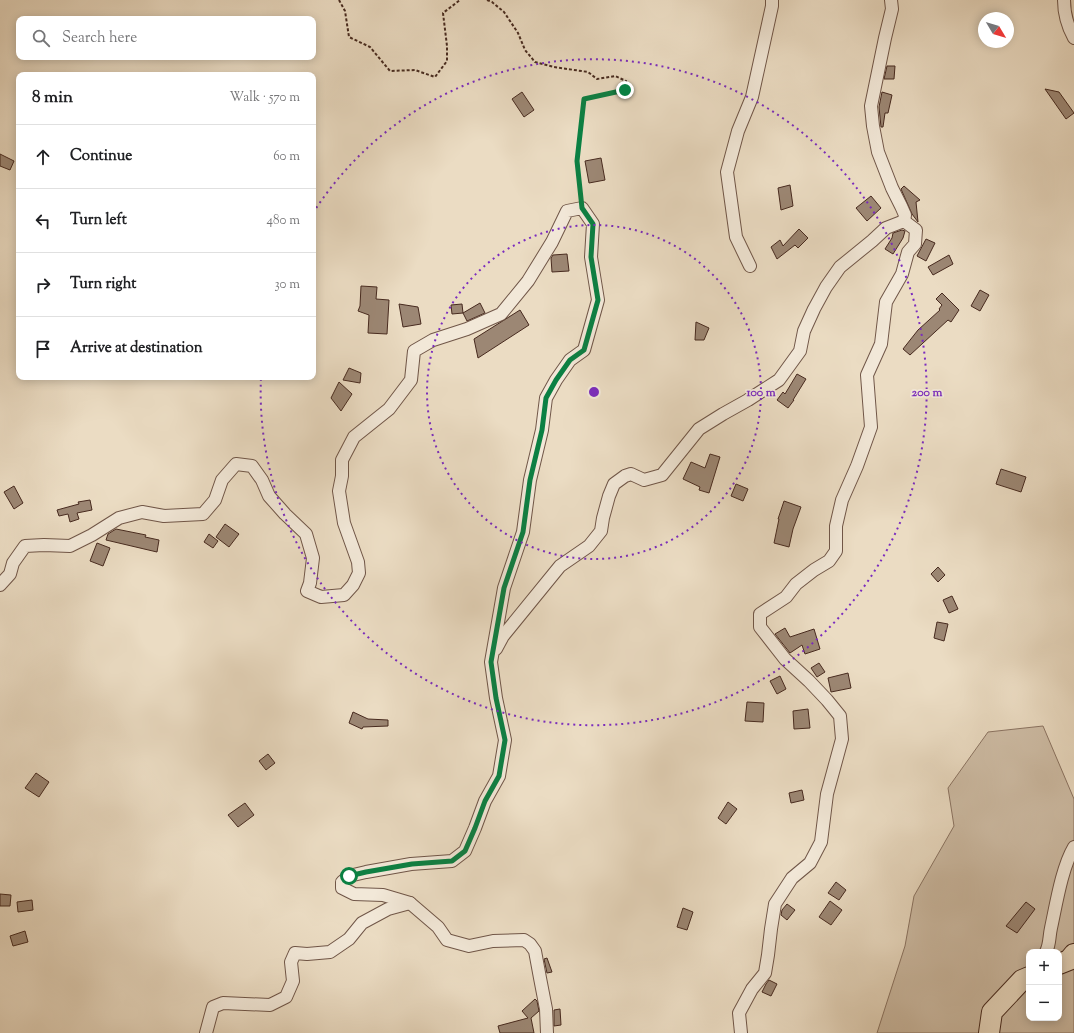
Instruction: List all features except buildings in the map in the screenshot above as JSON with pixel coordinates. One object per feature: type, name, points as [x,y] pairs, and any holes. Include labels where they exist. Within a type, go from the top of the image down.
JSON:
[{"type":"main road","points":[[1062,963],[1069,960],[1074,954]]},
{"type":"main road","points":[[989,1033],[992,1012],[1026,978]]},
{"type":"street","points":[[750,266],[736,237],[727,172],[738,131],[752,96],[772,6],[772,0]]},
{"type":"street","points":[[891,0],[892,9],[871,106],[878,152],[892,188],[905,215],[904,221]]},
{"type":"street","points":[[1064,0],[1064,10],[1074,38]]},
{"type":"street","points":[[0,586],[10,574],[13,563],[25,546],[70,546],[92,535],[119,518],[142,512],[164,516],[203,514],[214,500],[222,480],[236,464],[252,466],[262,480],[268,496],[306,534],[313,558],[310,583],[306,590],[321,598],[344,595],[354,585],[359,573],[358,562],[344,523],[339,491],[342,476],[342,460],[354,437],[389,410],[411,380],[414,351],[433,340],[501,314],[528,281],[552,242],[567,211],[582,208],[593,224],[591,257],[598,300],[584,350],[570,360],[546,398],[542,430],[530,480],[523,532],[504,588],[491,662],[496,698],[505,740],[499,776],[485,801],[465,851],[452,861],[412,864],[366,872],[349,876],[342,882],[342,888],[354,894],[383,895],[410,903],[438,927],[448,940],[469,946],[493,941],[524,940],[530,944],[535,951],[546,1009],[547,1033]]},
{"type":"street","points":[[491,662],[503,636],[560,566],[590,546],[601,530],[609,496],[614,484],[625,476],[631,474],[644,480],[662,475],[699,429],[779,380],[800,351],[804,331],[814,309],[826,287],[840,267],[886,228],[904,221]]},
{"type":"street","points":[[741,1033],[739,1012],[752,989],[765,973],[775,904],[792,878],[810,863],[821,842],[828,794],[842,739],[840,716],[810,681],[785,659],[760,627],[760,614],[786,596],[796,584],[814,570],[830,561],[836,551],[836,526],[842,500],[857,466],[871,428],[867,375],[881,344],[886,302],[902,274],[908,252],[915,244],[916,230],[904,221]]},
{"type":"street","points":[[1048,949],[1062,879],[1070,853],[1074,847]]},
{"type":"street","points":[[206,1033],[213,1007],[223,1003],[270,1005],[286,997],[293,981],[291,962],[295,953],[308,954],[330,952],[348,939],[362,923],[388,909],[410,903]]},
{"type":"path","points":[[339,0],[345,11],[349,37],[370,47],[390,71],[415,70],[435,77],[447,61],[447,46],[443,14],[460,0]]},
{"type":"path","points":[[487,0],[492,2],[504,12],[518,33],[525,50],[535,62],[554,67],[588,72],[597,79],[615,76],[626,81],[625,90],[584,99],[577,161],[582,208]]},
{"type":"shaded area","points":[[1043,726],[1074,799],[1074,1033],[877,1033],[905,946],[914,896],[954,826],[948,788],[988,732]]},
{"type":"route","points":[[349,876],[412,864],[452,861],[465,851],[485,801],[499,776],[505,740],[496,698],[491,662],[504,588],[523,532],[530,480],[542,430],[546,398],[570,360],[584,350],[598,300],[591,257],[593,224],[582,208],[577,161],[584,99],[625,90]]}]
